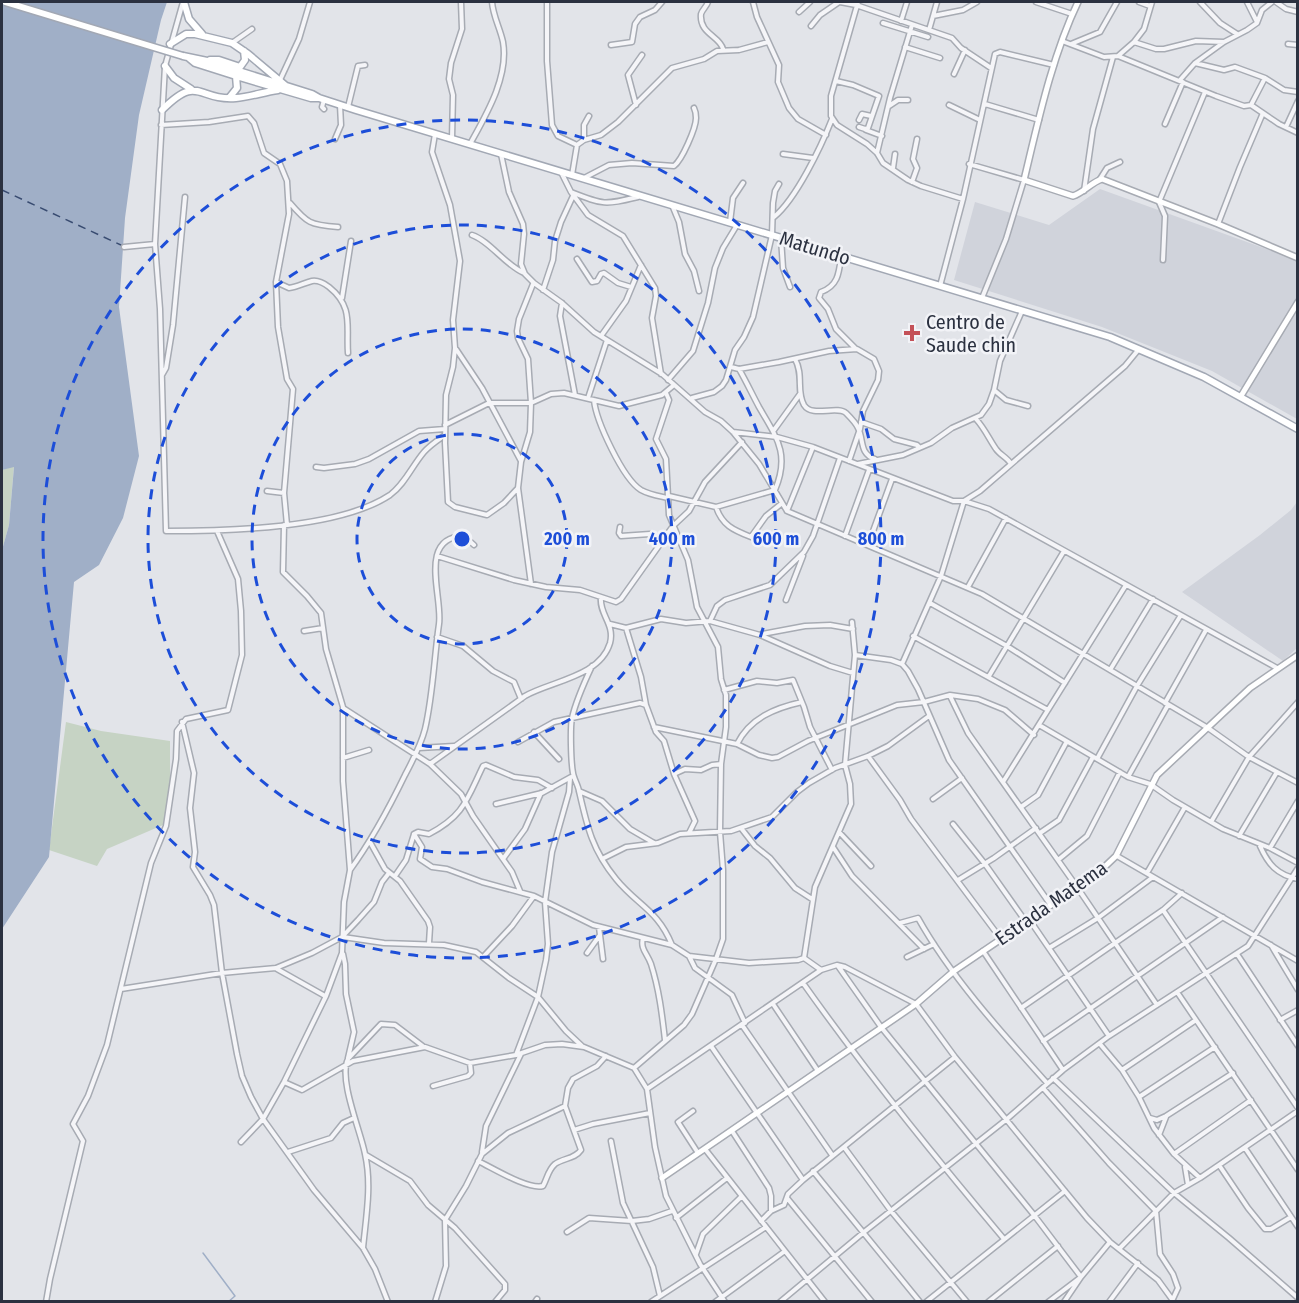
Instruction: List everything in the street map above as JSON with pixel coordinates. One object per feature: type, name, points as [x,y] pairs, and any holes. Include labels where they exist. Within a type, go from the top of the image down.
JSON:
[{"type":"main road","points":[[5,2],[186,57],[207,61],[284,88]]},
{"type":"main road","points":[[184,2],[192,24],[202,34]]},
{"type":"main road","points":[[170,44],[186,34],[202,34],[232,43],[280,80],[284,88]]},
{"type":"main road","points":[[207,61],[219,60],[240,67],[245,60],[244,50]]},
{"type":"main road","points":[[186,57],[195,63],[236,76],[284,88]]},
{"type":"main road","points":[[165,66],[180,83],[191,89],[229,98],[284,88]]},
{"type":"main road","points":[[229,98],[237,88],[236,76]]},
{"type":"main road","name":"Matundo","points":[[284,88],[1084,329],[1139,348],[1193,372],[1241,396],[1298,429]]},
{"type":"main road","points":[[162,110],[175,97],[191,89]]},
{"type":"street","points":[[184,2],[165,66],[155,244],[160,309],[166,531],[217,531],[286,525],[353,512],[379,501],[400,486],[425,450],[445,435]]},
{"type":"street","points":[[280,80],[291,60],[310,2]]},
{"type":"street","points":[[452,138],[453,95],[449,79],[451,63],[462,28],[461,2]]},
{"type":"street","points":[[470,144],[487,113],[501,71],[503,42],[493,14],[492,2]]},
{"type":"street","points":[[547,2],[547,62],[552,124],[558,136],[577,145]]},
{"type":"street","points":[[611,45],[630,44],[640,17],[655,10],[662,2]]},
{"type":"street","points":[[708,2],[701,12],[703,23],[707,32],[721,43],[723,49]]},
{"type":"street","points":[[753,2],[757,17],[778,65],[778,82],[789,108],[798,119],[826,135]]},
{"type":"street","points":[[799,12],[810,2]]},
{"type":"street","points":[[811,26],[820,15],[839,2],[857,3],[952,39],[991,68]]},
{"type":"street","points":[[901,21],[907,2]]},
{"type":"street","points":[[929,30],[937,2]]},
{"type":"street","points":[[933,16],[963,10],[977,2]]},
{"type":"street","points":[[1035,2],[1072,14]]},
{"type":"street","points":[[982,298],[1006,238],[1024,180],[1054,65],[1078,2]]},
{"type":"street","points":[[1071,44],[1100,33],[1117,2]]},
{"type":"street","points":[[1062,41],[1100,56],[1118,56],[1134,42],[1144,29],[1151,4],[1139,2]]},
{"type":"street","points":[[1200,2],[1220,23],[1238,34]]},
{"type":"street","points":[[1247,2],[1257,23]]},
{"type":"street","points":[[1165,124],[1181,81],[1195,63],[1224,42],[1257,23],[1262,10],[1274,2],[1286,9],[1298,12]]},
{"type":"street","points":[[773,218],[796,191],[826,135],[832,119],[830,103],[857,3]]},
{"type":"street","points":[[883,23],[928,37]]},
{"type":"street","points":[[877,153],[912,25]]},
{"type":"street","points":[[232,43],[252,29]]},
{"type":"street","points":[[1134,42],[1156,49],[1196,41],[1224,42]]},
{"type":"street","points":[[577,145],[603,133],[636,106],[672,68],[704,59],[723,49],[739,50],[768,42]]},
{"type":"street","points":[[1288,44],[1298,45]]},
{"type":"street","points":[[905,47],[940,58]]},
{"type":"street","points":[[954,74],[965,50]]},
{"type":"street","points":[[940,286],[963,199],[995,54],[999,52],[1054,65]]},
{"type":"street","points":[[636,106],[628,75],[642,55]]},
{"type":"street","points":[[1118,56],[1205,92],[1244,106],[1251,105],[1298,133]]},
{"type":"street","points":[[1084,191],[1093,129],[1113,57]]},
{"type":"street","points":[[1195,63],[1224,70],[1235,67],[1265,78],[1284,90],[1298,92]]},
{"type":"street","points":[[348,107],[358,66],[365,65]]},
{"type":"street","points":[[1251,105],[1265,78]]},
{"type":"street","points":[[836,81],[879,95],[868,128],[865,129]]},
{"type":"street","points":[[1163,260],[1165,216],[1159,202],[1205,92]]},
{"type":"street","points":[[322,99],[324,109]]},
{"type":"street","points":[[889,106],[898,100],[908,100]]},
{"type":"street","points":[[1286,127],[1298,101]]},
{"type":"street","points":[[985,104],[1038,120]]},
{"type":"street","points":[[335,139],[341,125],[340,105]]},
{"type":"street","points":[[949,105],[980,120]]},
{"type":"street","points":[[584,178],[609,165],[632,163],[674,166],[682,158],[692,131],[696,117],[694,108]]},
{"type":"street","points":[[1218,224],[1263,113]]},
{"type":"street","points":[[859,120],[862,114],[871,116]]},
{"type":"street","points":[[161,125],[209,122],[248,116],[254,123],[264,153],[280,164],[286,181],[290,202],[288,223],[276,282],[278,327],[287,379],[293,389],[284,493],[286,525],[283,572],[319,610],[326,649],[342,707],[344,806],[350,870],[344,902],[342,953],[345,964],[346,994],[354,1032],[348,1059]]},
{"type":"street","points":[[584,141],[584,125],[589,116]]},
{"type":"street","points":[[832,119],[877,153],[883,163],[912,182],[963,199]]},
{"type":"street","points":[[859,127],[882,136]]},
{"type":"street","points":[[435,133],[432,152],[450,205],[460,261],[453,320],[455,348],[446,395],[447,494],[451,506],[487,515],[504,503],[518,488]]},
{"type":"street","points":[[912,182],[917,168],[913,159],[917,139]]},
{"type":"street","points":[[572,175],[577,145]]},
{"type":"street","points":[[501,154],[509,192],[523,224],[521,264],[525,274]]},
{"type":"street","points":[[783,154],[813,158]]},
{"type":"street","points":[[893,168],[895,154]]},
{"type":"street","points":[[969,164],[1070,196],[1084,191],[1100,179],[1107,168],[1120,162]]},
{"type":"street","points":[[561,172],[572,194],[588,215],[623,236],[656,292],[652,318],[662,375]]},
{"type":"street","points":[[1100,179],[1218,224],[1298,258]]},
{"type":"street","points":[[730,222],[733,198],[743,183]]},
{"type":"street","points":[[692,399],[714,392],[722,386],[735,350],[753,317],[772,235],[773,199],[779,184]]},
{"type":"street","points":[[572,194],[605,204],[640,196]]},
{"type":"street","points":[[543,290],[553,260],[555,241],[572,194]]},
{"type":"street","points":[[161,375],[166,368],[173,325],[185,198]]},
{"type":"street","points":[[290,202],[306,220],[321,226],[338,227]]},
{"type":"street","points":[[672,205],[679,222],[685,254],[694,271],[699,291]]},
{"type":"street","points":[[668,380],[693,351],[708,303],[715,268],[723,248],[738,225]]},
{"type":"street","points":[[472,235],[479,238],[514,268],[525,274],[534,284],[562,303],[600,336],[662,375],[705,412],[721,421],[742,442],[759,464],[787,511],[968,587],[1208,728],[1249,757],[1298,783]]},
{"type":"street","points":[[781,238],[783,268],[790,287]]},
{"type":"street","points":[[342,299],[351,241]]},
{"type":"street","points":[[124,247],[155,244]]},
{"type":"street","points":[[841,256],[835,283],[829,289],[821,292],[819,298],[828,309],[836,329],[857,350],[874,359],[879,371],[876,386],[863,411],[860,429],[849,461]]},
{"type":"street","points":[[577,259],[592,282],[597,281],[604,273],[618,283],[631,287]]},
{"type":"street","points":[[600,336],[626,301],[641,265]]},
{"type":"street","points":[[276,282],[289,288],[312,281],[319,282],[342,299],[347,314],[348,353]]},
{"type":"street","points":[[531,584],[518,488],[521,462],[528,444],[531,403],[528,359],[517,331],[519,319],[534,284]]},
{"type":"street","points":[[1241,396],[1298,302]]},
{"type":"street","points":[[562,303],[560,316],[575,395]]},
{"type":"street","points":[[857,464],[903,455],[931,443],[952,428],[976,419],[989,404],[994,390],[997,368],[1022,310]]},
{"type":"street","points":[[588,398],[607,340]]},
{"type":"street","points":[[455,348],[482,387],[521,462]]},
{"type":"street","points":[[902,664],[941,576],[964,501],[980,491],[1125,366],[1139,348]]},
{"type":"street","points":[[730,367],[739,369],[795,359],[822,351],[857,350]]},
{"type":"street","points":[[795,359],[801,372],[802,402],[808,409],[827,413],[841,409],[860,429],[865,451],[871,458],[876,459]]},
{"type":"street","points":[[739,369],[777,437],[782,458],[780,477],[775,490]]},
{"type":"street","points":[[316,467],[355,464],[369,459],[419,431],[445,427],[489,403],[531,403],[556,393],[575,395],[619,406],[666,393],[674,385]]},
{"type":"street","points":[[994,390],[1006,400],[1028,406]]},
{"type":"street","points":[[633,1068],[684,1025],[692,1014],[717,959],[723,939],[723,870],[720,832],[722,764],[727,712],[718,646],[696,602],[688,560],[668,510],[666,459],[656,439],[669,400],[666,393]]},
{"type":"street","points":[[774,430],[800,393]]},
{"type":"street","points":[[594,399],[597,416],[608,440],[635,484],[646,493],[716,507],[775,490]]},
{"type":"street","points":[[976,419],[991,437],[998,452],[1011,464]]},
{"type":"street","points":[[861,422],[881,429],[894,439],[919,447]]},
{"type":"street","points":[[733,432],[777,437],[813,447],[953,501],[964,501],[989,509],[1277,668]]},
{"type":"street","points":[[437,556],[531,584],[580,590],[613,603],[621,599],[673,526],[689,511],[705,482],[742,442]]},
{"type":"street","points":[[787,511],[813,447]]},
{"type":"street","points":[[786,600],[804,552],[813,536],[840,458]]},
{"type":"street","points":[[845,536],[869,470]]},
{"type":"street","points":[[868,545],[892,479]]},
{"type":"street","points":[[267,491],[284,493]]},
{"type":"street","points":[[716,507],[720,517],[728,526],[751,537],[766,516],[781,504]]},
{"type":"street","points":[[968,587],[1006,518]]},
{"type":"street","points":[[620,527],[621,536],[650,534],[660,544]]},
{"type":"street","points":[[46,1302],[83,1141],[73,1124],[88,1096],[106,1045],[151,863],[166,826],[175,768],[177,731],[186,719],[228,710],[242,656],[239,586],[217,531]]},
{"type":"street","points":[[350,870],[370,842],[419,748],[425,730],[440,612],[435,581],[437,556],[441,546],[456,537],[464,536],[474,544]]},
{"type":"street","points":[[989,677],[1064,551]]},
{"type":"street","points":[[707,621],[717,606],[725,600],[770,585],[804,552]]},
{"type":"street","points":[[1003,782],[1126,585]]},
{"type":"street","points":[[430,764],[521,699],[538,689],[574,677],[592,666],[610,643],[610,624],[601,605],[601,598]]},
{"type":"street","points":[[1110,670],[1153,599]]},
{"type":"street","points":[[930,603],[1007,646],[1065,683]]},
{"type":"street","points":[[1040,833],[1059,820],[1181,615]]},
{"type":"street","points":[[610,624],[626,628],[661,619],[686,623],[707,621],[760,635],[830,666],[853,673]]},
{"type":"street","points":[[804,958],[812,900],[819,874],[851,804],[852,794],[845,765],[855,655],[852,622]]},
{"type":"street","points":[[760,635],[804,626],[830,625],[853,629]]},
{"type":"street","points":[[304,631],[323,628]]},
{"type":"street","points":[[626,628],[641,677],[646,705],[656,733],[664,741],[674,774],[695,821],[689,833]]},
{"type":"street","points":[[1128,777],[1206,630]]},
{"type":"street","points":[[437,636],[464,646],[493,671],[514,682],[521,699]]},
{"type":"street","points":[[913,636],[1048,710]]},
{"type":"street","points":[[855,655],[891,660],[902,664],[918,688],[949,759],[1050,904]]},
{"type":"street","name":"Estrada Matema","points":[[662,1178],[916,1004],[954,971],[1097,874],[1116,856],[1156,775],[1250,688],[1298,655]]},
{"type":"street","points":[[482,1154],[486,1126],[519,1054],[538,997],[548,944],[545,902],[552,852],[572,777],[572,718],[578,696],[592,666]]},
{"type":"street","points":[[724,690],[757,681],[777,683],[793,680],[810,727],[832,770]]},
{"type":"street","points":[[654,727],[737,744],[759,755],[772,758],[897,705],[924,702],[950,695],[978,699],[1005,710],[1034,735]]},
{"type":"street","points":[[950,695],[968,733],[1040,833],[1157,1005]]},
{"type":"street","points":[[737,744],[741,737],[773,709],[802,702]]},
{"type":"street","points":[[1211,822],[1249,757],[1298,702]]},
{"type":"street","points":[[518,742],[554,722],[640,703],[646,705]]},
{"type":"street","points":[[342,707],[430,764],[461,794],[467,801],[473,816],[512,872],[520,891]]},
{"type":"street","points":[[602,859],[626,847],[655,843],[689,833],[720,832],[741,828],[772,817],[797,792],[832,770],[888,746],[929,716]]},
{"type":"street","points":[[182,722],[194,773],[190,808],[195,852],[193,867],[213,904],[222,973],[242,1076],[263,1119],[314,1190],[363,1248],[375,1269],[388,1302]]},
{"type":"street","points":[[1039,725],[1066,743],[1128,777],[1150,784],[1211,822],[1298,863]]},
{"type":"street","points":[[534,732],[559,759]]},
{"type":"street","points":[[1021,808],[1038,795],[1066,743]]},
{"type":"street","points":[[419,748],[454,746]]},
{"type":"street","points":[[343,758],[369,750]]},
{"type":"street","points":[[868,756],[911,819],[1001,939]]},
{"type":"street","points":[[674,774],[685,769],[701,770],[722,764]]},
{"type":"street","points":[[414,834],[432,832],[456,816],[467,801],[484,765],[514,777],[538,780],[552,788]]},
{"type":"street","points":[[1058,860],[1087,836],[1120,772]]},
{"type":"street","points":[[1239,836],[1277,772]]},
{"type":"street","points":[[1292,781],[1298,774]]},
{"type":"street","points":[[496,804],[542,793],[572,777]]},
{"type":"street","points":[[572,777],[579,791],[585,823],[602,859],[629,894],[654,914],[672,945]]},
{"type":"street","points":[[933,800],[962,778]]},
{"type":"street","points":[[579,791],[603,802],[628,828],[655,843]]},
{"type":"street","points":[[503,860],[525,829],[542,793]]},
{"type":"street","points":[[1270,848],[1298,801]]},
{"type":"street","points":[[1147,873],[1185,807]]},
{"type":"street","points":[[953,824],[1049,948],[1109,1036]]},
{"type":"street","points":[[741,828],[795,888],[812,900]]},
{"type":"street","points":[[958,880],[1036,828]]},
{"type":"street","points":[[838,832],[871,866]]},
{"type":"street","points":[[394,876],[406,860],[414,834]]},
{"type":"street","points":[[414,834],[422,847],[420,858],[429,866],[447,869],[482,882],[520,891],[599,927],[672,945],[689,956],[749,963],[804,958]]},
{"type":"street","points":[[370,842],[389,873],[394,876],[428,921],[429,943]]},
{"type":"street","points":[[1260,845],[1270,866],[1290,878],[1298,879]]},
{"type":"street","points":[[833,846],[852,876],[924,949]]},
{"type":"street","points":[[1116,856],[1298,961]]},
{"type":"street","points":[[780,1302],[1007,1119],[1063,1070],[1109,1036],[1248,946],[1298,868]]},
{"type":"street","points":[[121,989],[222,973],[276,968],[312,953],[342,937],[374,902],[382,882],[389,873]]},
{"type":"street","points":[[1049,948],[1098,918],[1153,877]]},
{"type":"street","points":[[1021,1008],[1163,910],[1182,893]]},
{"type":"street","points":[[484,956],[512,926],[534,896]]},
{"type":"street","points":[[1119,1249],[1174,1193],[1245,1148],[1298,1110],[1163,910]]},
{"type":"street","points":[[900,923],[917,917],[934,944],[990,1018],[1047,1083]]},
{"type":"street","points":[[1042,1041],[1223,917]]},
{"type":"street","points":[[599,927],[603,959]]},
{"type":"street","points":[[587,953],[600,935]]},
{"type":"street","points":[[342,937],[384,943],[429,943],[468,949],[484,956],[509,978],[538,997],[566,1031],[584,1047]]},
{"type":"street","points":[[643,938],[641,947],[650,962],[659,991],[665,1040]]},
{"type":"street","points":[[595,943],[602,944]]},
{"type":"street","points":[[907,957],[934,944]]},
{"type":"street","points":[[1270,945],[1298,990]]},
{"type":"street","points":[[983,951],[1063,1070]]},
{"type":"street","points":[[241,1142],[263,1119],[285,1082],[326,996],[342,953]]},
{"type":"street","points":[[1237,954],[1298,1046]]},
{"type":"street","points":[[689,956],[695,968],[732,995],[743,1024],[832,1155]]},
{"type":"street","points":[[804,958],[821,970]]},
{"type":"street","points":[[837,965],[881,1027],[1081,1276]]},
{"type":"street","points":[[647,1089],[821,970],[837,965],[845,967],[916,1004],[1065,1191],[1110,1242],[1158,1280],[1172,1301]]},
{"type":"street","points":[[276,968],[326,996]]},
{"type":"street","points":[[804,983],[850,1049],[894,1106],[1004,1239]]},
{"type":"street","points":[[1177,992],[1298,1170]]},
{"type":"street","points":[[773,1004],[818,1071]]},
{"type":"street","points":[[1280,1020],[1298,1010]]},
{"type":"street","points":[[1122,1070],[1196,1020]]},
{"type":"street","points":[[363,1248],[368,1196],[365,1154],[354,1118],[345,1076],[345,1064],[378,1026],[395,1025],[425,1047],[470,1063],[519,1054],[553,1044],[584,1047],[633,1068],[647,1089],[662,1178],[672,1210],[695,1255],[725,1302]]},
{"type":"street","points":[[1100,1044],[1122,1070],[1159,1135],[1185,1166],[1200,1178]]},
{"type":"street","points":[[711,1046],[803,1180]]},
{"type":"street","points":[[285,1082],[302,1090],[345,1064],[368,1057],[425,1047]]},
{"type":"street","points":[[1139,1097],[1215,1047]]},
{"type":"street","points":[[478,1161],[528,1184],[540,1187],[544,1184],[555,1164],[580,1152],[581,1147],[565,1106],[570,1083],[579,1075],[597,1066],[606,1056]]},
{"type":"street","points":[[761,1221],[771,1210],[784,1205],[788,1194],[832,1155],[956,1057]]},
{"type":"street","points":[[433,1086],[468,1076],[471,1073],[470,1063]]},
{"type":"street","points":[[1150,1118],[1157,1120],[1166,1116],[1233,1073]]},
{"type":"street","points":[[1053,1078],[1174,1193],[1298,1298]]},
{"type":"street","points":[[1043,1088],[1109,1163],[1156,1211],[1160,1254],[1178,1288],[1172,1301]]},
{"type":"street","points":[[1174,1154],[1251,1100]]},
{"type":"street","points":[[435,1302],[446,1266],[446,1220],[482,1154],[507,1133],[565,1106]]},
{"type":"street","points":[[693,1111],[678,1122],[698,1153]]},
{"type":"street","points":[[574,1130],[650,1113]]},
{"type":"street","points":[[1159,1135],[1166,1116]]},
{"type":"street","points":[[288,1152],[331,1137],[343,1123],[354,1118]]},
{"type":"street","points":[[732,1131],[769,1188],[771,1210]]},
{"type":"street","points":[[611,1141],[623,1203],[653,1267],[660,1296]]},
{"type":"street","points":[[844,1147],[891,1212],[967,1302]]},
{"type":"street","points":[[1245,1148],[1298,1227]]},
{"type":"street","points":[[705,1149],[825,1302]]},
{"type":"street","points":[[365,1154],[410,1181],[428,1205],[457,1230],[505,1284],[505,1290],[495,1302]]},
{"type":"street","points":[[1219,1165],[1265,1229],[1271,1229],[1298,1215]]},
{"type":"street","points":[[1185,1166],[1188,1185]]},
{"type":"street","points":[[813,1171],[920,1302]]},
{"type":"street","points":[[676,1218],[727,1178]]},
{"type":"street","points":[[926,1302],[1065,1191]]},
{"type":"street","points":[[695,1255],[703,1234],[741,1197]]},
{"type":"street","points":[[787,1198],[872,1302]]},
{"type":"street","points":[[567,1232],[589,1218],[632,1221],[649,1219],[672,1210]]},
{"type":"street","points":[[651,1302],[766,1227]]},
{"type":"street","points":[[1064,1302],[1081,1276],[1110,1242]]},
{"type":"street","points":[[988,1302],[1058,1246]]},
{"type":"street","points":[[715,1302],[785,1251]]},
{"type":"street","points":[[1109,1302],[1138,1263]]},
{"type":"street","points":[[1048,1302],[1081,1276]]},
{"type":"shaded area","points":[[1100,189],[1297,260],[1297,419],[1212,371],[1102,327],[954,280],[975,202],[1049,225]]},
{"type":"shaded area","points":[[1297,502],[1297,648],[1283,661],[1182,592],[1260,535],[1291,510]]},
{"type":"green space","points":[[14,466],[9,525],[2,550],[2,470]]},
{"type":"green space","points":[[66,722],[101,731],[170,741],[170,822],[107,849],[97,866],[49,850]]},
{"type":"water","points":[[2,2],[167,2],[139,115],[125,218],[119,307],[139,456],[123,518],[99,565],[74,582],[49,857],[2,929],[2,550],[9,525],[14,467],[2,470]]},
{"type":"waterway","points":[[203,1253],[235,1296],[228,1302]]},
{"type":"ferry route","points":[[2,190],[123,246]]},
{"type":"place","name":"Centro de Saude chin","points":[[912,333]]}]
